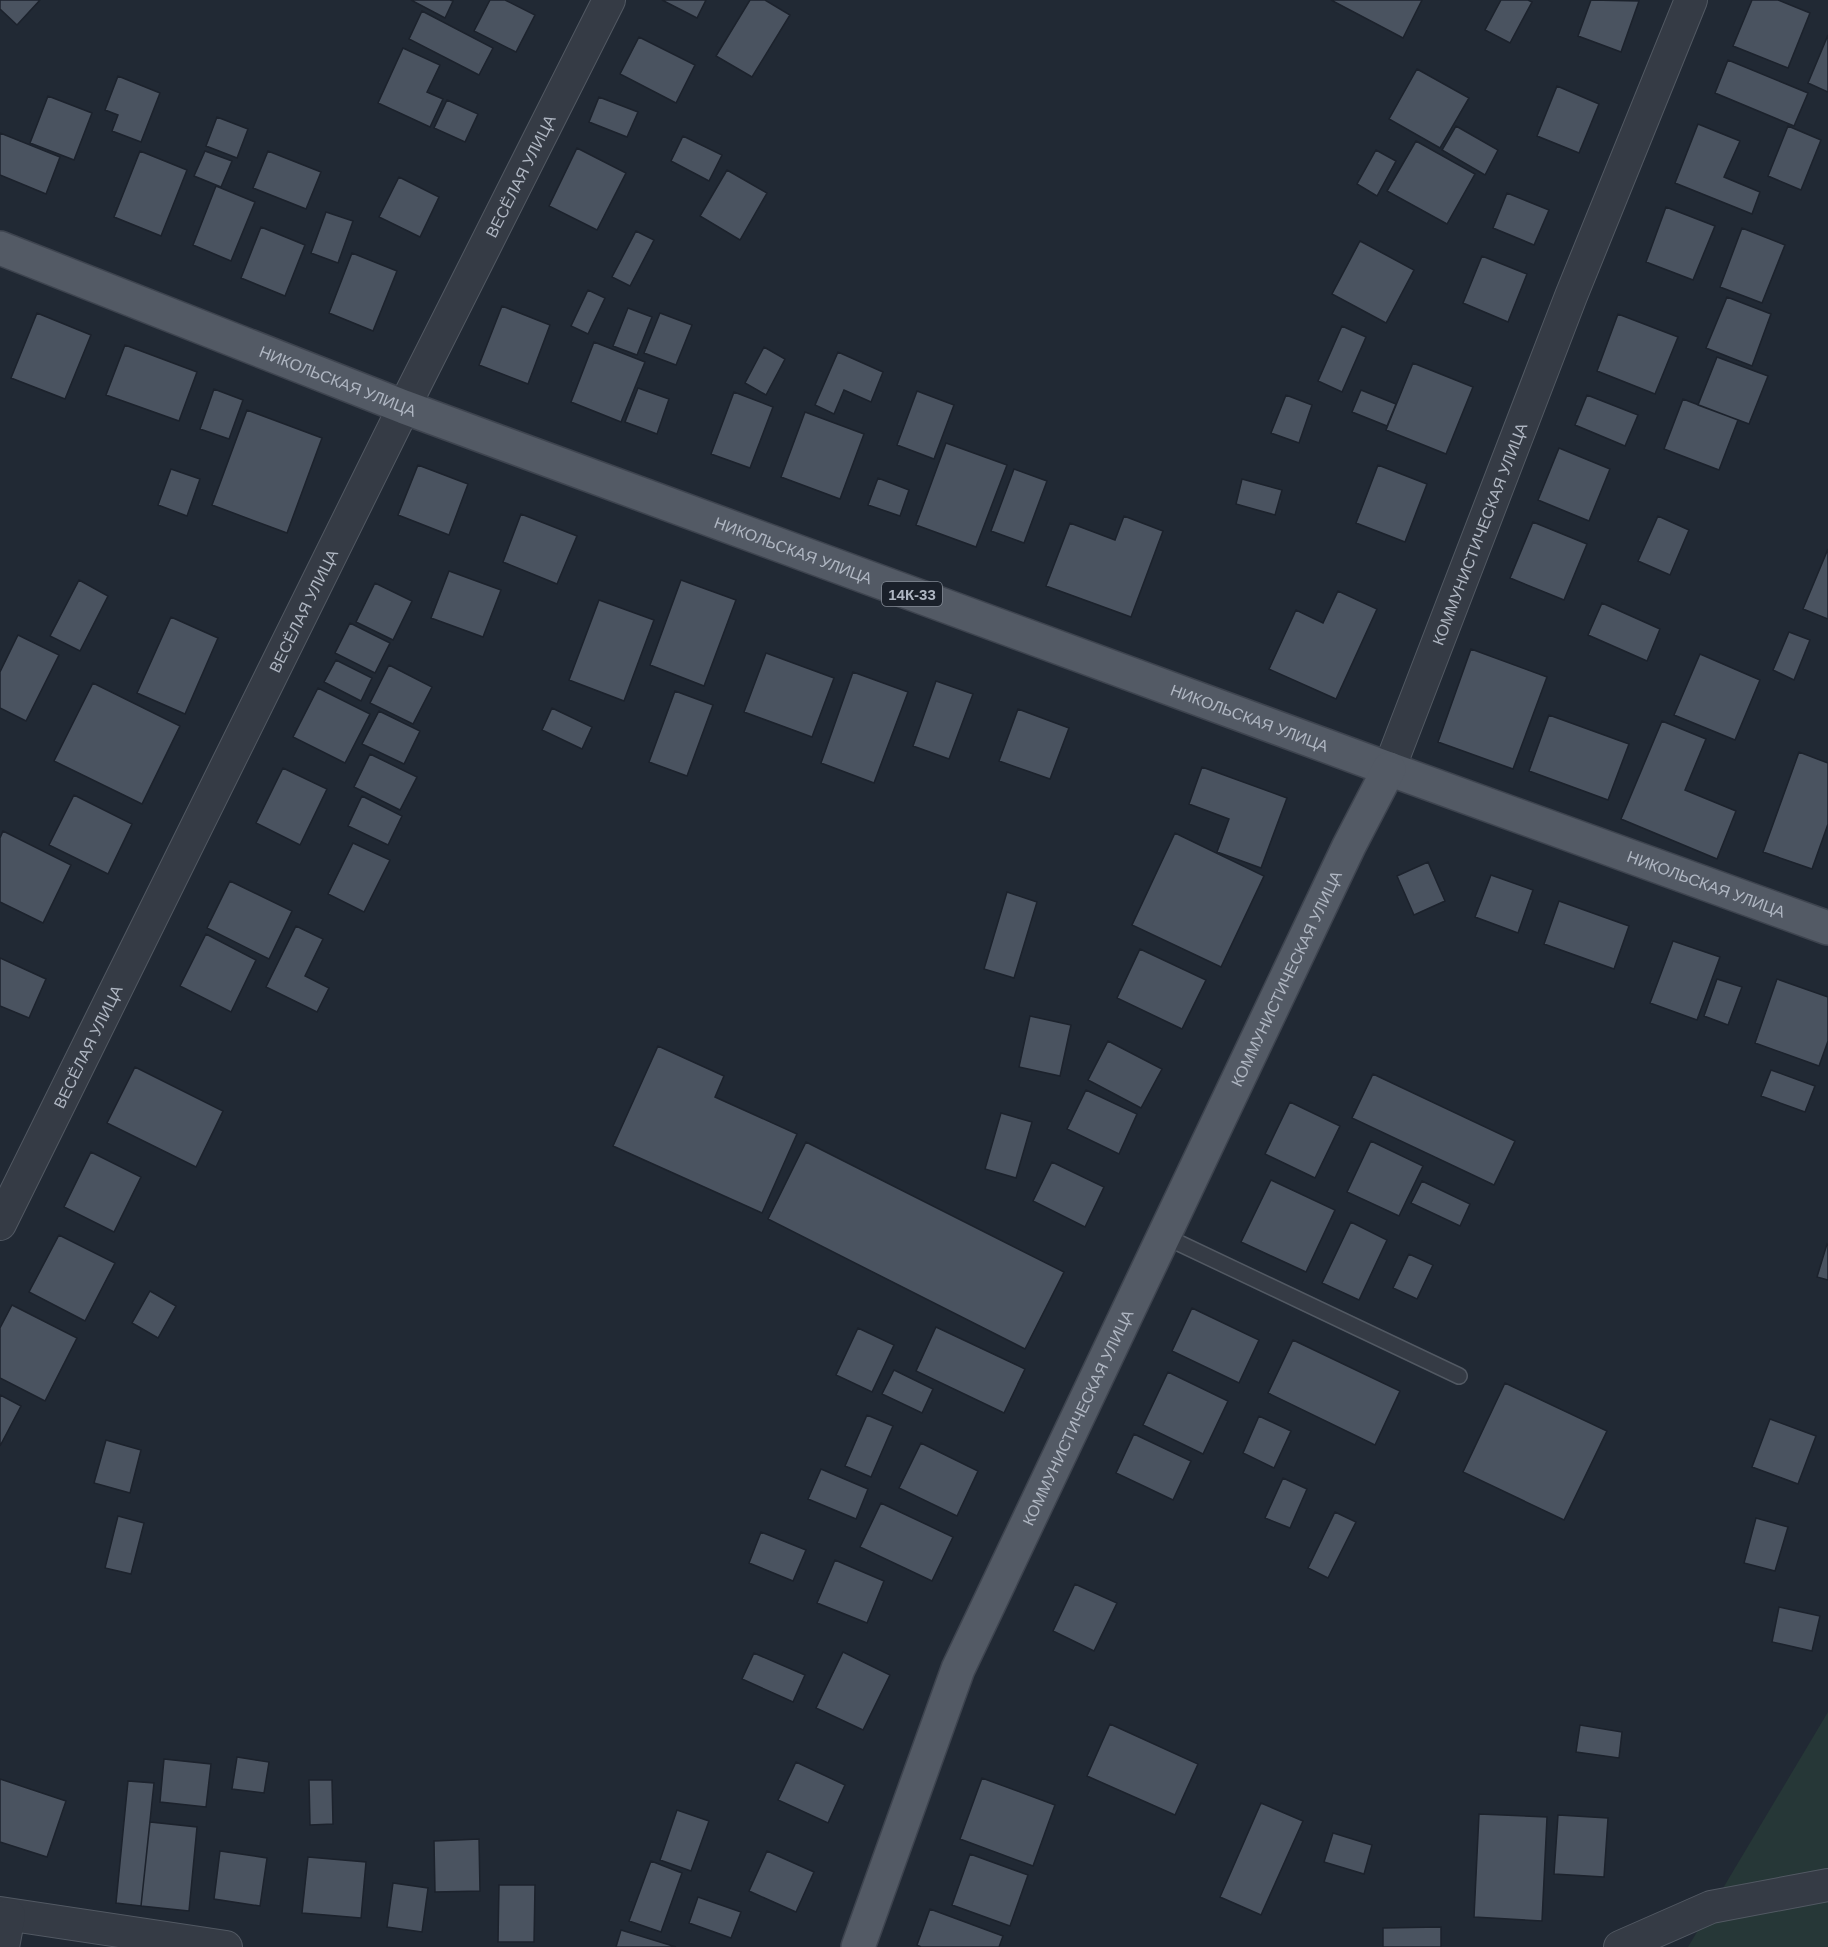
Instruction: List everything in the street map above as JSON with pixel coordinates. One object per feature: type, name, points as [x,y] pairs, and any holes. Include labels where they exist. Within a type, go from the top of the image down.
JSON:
[{"type":"main road","name":"НИКОЛЬСКАЯ УЛИЦА","points":[[0,248],[404,407],[1828,928]]},
{"type":"main road","name":"КОММУНИСТИЧЕСКАЯ УЛИЦА","points":[[858,1947],[958,1669],[1349,846],[1389,769]]},
{"type":"street","name":"ВЕСЁЛАЯ УЛИЦА","points":[[0,1224],[404,407],[609,0]]},
{"type":"street","name":"КОММУНИСТИЧЕСКАЯ УЛИЦА","points":[[1389,769],[1571,296],[1691,0]]},
{"type":"street","points":[[1620,1947],[1711,1907],[1828,1885]]},
{"type":"street","points":[[3,1947],[5,1914],[226,1947]]},
{"type":"lane","points":[[1164,1236],[1459,1376]]},
{"type":"shaded area","points":[[1828,1712],[1828,1947],[1688,1947]]},
{"type":"building","points":[[0,0],[40,0],[17,25],[0,9]]},
{"type":"building","points":[[411,0],[450,0],[453,1],[445,18]]},
{"type":"building","points":[[490,0],[505,0],[535,15],[516,52],[474,31]]},
{"type":"building","points":[[662,0],[706,0],[697,18]]},
{"type":"building","points":[[750,0],[765,0],[790,15],[752,77],[716,56]]},
{"type":"building","points":[[1331,0],[1422,0],[1403,38]]},
{"type":"building","points":[[1501,0],[1532,2],[1510,43],[1485,30]]},
{"type":"building","points":[[1591,0],[1639,1],[1621,52],[1578,36]]},
{"type":"building","points":[[1752,0],[1778,0],[1810,13],[1788,68],[1733,46]]},
{"type":"building","points":[[422,11],[493,48],[479,75],[409,39]]},
{"type":"building","points":[[1828,35],[1828,92],[1808,83]]},
{"type":"building","points":[[639,37],[695,65],[676,103],[620,74]]},
{"type":"building","points":[[403,48],[440,65],[427,92],[443,99],[430,127],[378,103]]},
{"type":"building","points":[[1728,60],[1808,93],[1794,126],[1715,93]]},
{"type":"building","points":[[1417,69],[1469,98],[1440,148],[1389,119]]},
{"type":"building","points":[[118,76],[160,93],[141,142],[112,131],[118,115],[105,110]]},
{"type":"building","points":[[1557,86],[1599,104],[1579,153],[1537,136]]},
{"type":"building","points":[[48,96],[92,113],[74,160],[30,143]]},
{"type":"building","points":[[599,97],[638,112],[627,137],[589,122]]},
{"type":"building","points":[[447,100],[478,114],[465,142],[434,128]]},
{"type":"building","points":[[217,117],[248,129],[237,158],[206,146]]},
{"type":"building","points":[[1698,124],[1740,141],[1724,177],[1760,192],[1752,214],[1675,183]]},
{"type":"building","points":[[1456,126],[1498,150],[1485,175],[1442,150]]},
{"type":"building","points":[[1788,126],[1821,140],[1801,190],[1768,176]]},
{"type":"building","points":[[0,133],[60,157],[46,194],[0,175]]},
{"type":"building","points":[[683,136],[722,155],[709,181],[671,161]]},
{"type":"building","points":[[1416,141],[1475,174],[1447,224],[1387,191]]},
{"type":"building","points":[[577,148],[626,173],[597,230],[549,206]]},
{"type":"building","points":[[1376,150],[1396,161],[1377,196],[1357,184]]},
{"type":"building","points":[[140,151],[187,170],[161,236],[114,217]]},
{"type":"building","points":[[205,151],[232,161],[221,187],[194,176]]},
{"type":"building","points":[[268,151],[321,172],[306,209],[253,188]]},
{"type":"building","points":[[727,170],[767,193],[740,240],[700,216]]},
{"type":"building","points":[[399,177],[439,197],[420,237],[379,217]]},
{"type":"building","points":[[216,186],[255,202],[231,261],[193,245]]},
{"type":"building","points":[[1507,193],[1549,210],[1534,245],[1493,228]]},
{"type":"building","points":[[1666,207],[1715,226],[1693,280],[1646,262]]},
{"type":"building","points":[[326,212],[353,221],[338,263],[311,253]]},
{"type":"building","points":[[261,227],[305,245],[285,296],[241,278]]},
{"type":"building","points":[[1742,228],[1785,245],[1762,303],[1720,287]]},
{"type":"building","points":[[636,231],[654,240],[630,286],[612,277]]},
{"type":"building","points":[[1360,241],[1414,270],[1386,323],[1332,294]]},
{"type":"building","points":[[352,253],[397,271],[373,331],[329,313]]},
{"type":"building","points":[[1482,256],[1527,274],[1508,322],[1463,303]]},
{"type":"building","points":[[588,290],[605,298],[588,334],[571,326]]},
{"type":"building","points":[[1727,297],[1771,314],[1752,366],[1706,348]]},
{"type":"building","points":[[502,306],[550,325],[528,384],[479,365]]},
{"type":"building","points":[[628,308],[652,317],[637,355],[613,346]]},
{"type":"building","points":[[37,313],[91,335],[65,399],[11,378]]},
{"type":"building","points":[[660,313],[692,325],[676,365],[644,353]]},
{"type":"building","points":[[1618,314],[1678,337],[1655,394],[1597,371]]},
{"type":"building","points":[[1342,326],[1366,337],[1342,392],[1318,381]]},
{"type":"building","points":[[594,342],[645,362],[621,422],[571,402]]},
{"type":"building","points":[[125,345],[197,372],[179,421],[106,395]]},
{"type":"building","points":[[764,347],[785,359],[766,395],[745,383]]},
{"type":"building","points":[[838,352],[883,372],[871,402],[844,390],[834,414],[815,405]]},
{"type":"building","points":[[1717,357],[1768,376],[1749,424],[1698,405]]},
{"type":"building","points":[[1413,363],[1473,387],[1446,454],[1386,430]]},
{"type":"building","points":[[638,388],[669,399],[657,434],[625,422]]},
{"type":"building","points":[[214,389],[243,400],[229,439],[200,429]]},
{"type":"building","points":[[1361,390],[1396,404],[1387,426],[1352,412]]},
{"type":"building","points":[[917,391],[954,405],[934,459],[897,445]]},
{"type":"building","points":[[734,392],[773,407],[750,468],[711,454]]},
{"type":"building","points":[[1286,395],[1312,405],[1299,443],[1271,433]]},
{"type":"building","points":[[1587,395],[1638,415],[1625,446],[1575,425]]},
{"type":"building","points":[[1683,399],[1738,420],[1719,470],[1664,449]]},
{"type":"building","points":[[247,410],[322,438],[287,533],[212,505]]},
{"type":"building","points":[[805,412],[864,434],[840,499],[781,477]]},
{"type":"building","points":[[946,443],[1007,465],[976,547],[916,525]]},
{"type":"building","points":[[1559,448],[1610,469],[1589,521],[1538,500]]},
{"type":"building","points":[[418,465],[468,484],[449,535],[398,515]]},
{"type":"building","points":[[1378,465],[1427,484],[1405,542],[1356,523]]},
{"type":"building","points":[[171,469],[200,479],[187,516],[158,505]]},
{"type":"building","points":[[1014,469],[1047,481],[1024,543],[991,531]]},
{"type":"building","points":[[878,478],[909,490],[900,516],[868,505]]},
{"type":"building","points":[[1242,479],[1282,490],[1275,515],[1236,504]]},
{"type":"building","points":[[521,514],[577,536],[557,584],[503,562]]},
{"type":"building","points":[[1124,516],[1163,531],[1131,617],[1046,586],[1070,523],[1115,540]]},
{"type":"building","points":[[1658,516],[1689,530],[1670,575],[1638,561]]},
{"type":"building","points":[[1533,522],[1587,544],[1564,600],[1510,578]]},
{"type":"building","points":[[1828,549],[1828,619],[1803,609]]},
{"type":"building","points":[[449,571],[501,590],[483,637],[431,618]]},
{"type":"building","points":[[79,580],[108,596],[80,651],[50,636]]},
{"type":"building","points":[[681,580],[736,600],[704,686],[650,665]]},
{"type":"building","points":[[375,583],[412,601],[393,640],[356,622]]},
{"type":"building","points":[[1338,591],[1377,609],[1336,699],[1269,669],[1296,610],[1323,623]]},
{"type":"building","points":[[599,600],[654,620],[624,701],[569,680]]},
{"type":"building","points":[[1602,603],[1660,629],[1647,661],[1588,635]]},
{"type":"building","points":[[171,617],[218,638],[185,714],[137,693]]},
{"type":"building","points":[[350,623],[390,643],[375,673],[335,653]]},
{"type":"building","points":[[1789,632],[1810,640],[1794,680],[1773,670]]},
{"type":"building","points":[[18,635],[59,655],[26,721],[0,708],[0,672]]},
{"type":"building","points":[[1471,649],[1547,677],[1513,769],[1438,742]]},
{"type":"building","points":[[766,653],[834,678],[812,737],[744,712]]},
{"type":"building","points":[[1700,654],[1760,680],[1735,740],[1674,715]]},
{"type":"building","points":[[336,660],[372,678],[361,701],[324,682]]},
{"type":"building","points":[[389,665],[432,687],[413,724],[370,703]]},
{"type":"building","points":[[853,672],[908,692],[874,783],[821,763]]},
{"type":"building","points":[[936,681],[973,694],[949,759],[913,746]]},
{"type":"building","points":[[93,683],[180,726],[142,804],[54,761]]},
{"type":"building","points":[[318,688],[370,714],[345,763],[293,737]]},
{"type":"building","points":[[675,691],[713,705],[687,776],[649,762]]},
{"type":"building","points":[[552,708],[592,727],[582,749],[542,730]]},
{"type":"building","points":[[1018,709],[1069,728],[1050,779],[999,761]]},
{"type":"building","points":[[379,711],[420,731],[404,764],[362,744]]},
{"type":"building","points":[[1549,715],[1629,744],[1608,800],[1529,771]]},
{"type":"building","points":[[1662,721],[1706,739],[1685,790],[1736,811],[1717,859],[1621,819]]},
{"type":"building","points":[[1799,752],[1828,763],[1828,824],[1812,869],[1763,852]]},
{"type":"building","points":[[370,754],[417,777],[400,810],[354,787]]},
{"type":"building","points":[[1202,767],[1287,798],[1261,868],[1217,852],[1229,819],[1189,804]]},
{"type":"building","points":[[283,768],[327,789],[300,845],[256,823]]},
{"type":"building","points":[[74,795],[132,824],[108,874],[49,845]]},
{"type":"building","points":[[362,796],[402,816],[388,845],[348,826]]},
{"type":"building","points":[[3,831],[71,865],[43,923],[0,902],[0,838]]},
{"type":"building","points":[[1175,833],[1264,876],[1221,967],[1132,925]]},
{"type":"building","points":[[353,843],[390,860],[364,912],[328,894]]},
{"type":"building","points":[[1428,862],[1445,901],[1414,915],[1397,876]]},
{"type":"building","points":[[1491,875],[1533,890],[1518,933],[1475,917]]},
{"type":"building","points":[[230,881],[292,911],[269,959],[207,928]]},
{"type":"building","points":[[1007,892],[1037,902],[1014,978],[984,969]]},
{"type":"building","points":[[1559,901],[1629,926],[1614,969],[1544,944]]},
{"type":"building","points":[[296,926],[323,939],[305,976],[329,988],[317,1012],[266,987]]},
{"type":"building","points":[[206,934],[256,960],[231,1012],[180,986]]},
{"type":"building","points":[[1673,941],[1720,957],[1697,1020],[1650,1003]]},
{"type":"building","points":[[1140,949],[1206,980],[1182,1029],[1117,998]]},
{"type":"building","points":[[0,958],[46,979],[29,1018],[0,1006]]},
{"type":"building","points":[[1717,979],[1742,987],[1728,1025],[1704,1016]]},
{"type":"building","points":[[1777,979],[1828,997],[1828,1041],[1819,1066],[1755,1043]]},
{"type":"building","points":[[1030,1016],[1071,1025],[1060,1076],[1019,1067]]},
{"type":"building","points":[[1108,1041],[1162,1069],[1141,1108],[1088,1080]]},
{"type":"building","points":[[658,1046],[724,1076],[715,1097],[797,1134],[762,1213],[613,1146]]},
{"type":"building","points":[[135,1067],[223,1111],[196,1167],[107,1123]]},
{"type":"building","points":[[1771,1070],[1815,1086],[1805,1112],[1761,1096]]},
{"type":"building","points":[[1373,1074],[1515,1141],[1494,1185],[1352,1118]]},
{"type":"building","points":[[1086,1090],[1137,1114],[1119,1154],[1067,1129]]},
{"type":"building","points":[[1290,1102],[1340,1126],[1315,1178],[1265,1154]]},
{"type":"building","points":[[1001,1113],[1032,1122],[1016,1178],[985,1169]]},
{"type":"building","points":[[1371,1141],[1423,1166],[1399,1216],[1347,1192]]},
{"type":"building","points":[[806,1142],[1064,1272],[1025,1349],[768,1219]]},
{"type":"building","points":[[91,1152],[141,1177],[114,1232],[64,1207]]},
{"type":"building","points":[[1052,1162],[1104,1187],[1085,1227],[1033,1201]]},
{"type":"building","points":[[1271,1180],[1335,1210],[1306,1272],[1241,1242]]},
{"type":"building","points":[[1422,1181],[1470,1204],[1460,1226],[1411,1203]]},
{"type":"building","points":[[1351,1222],[1387,1240],[1359,1300],[1322,1283]]},
{"type":"building","points":[[59,1235],[115,1263],[85,1321],[29,1292]]},
{"type":"building","points":[[1828,1245],[1828,1280],[1817,1277]]},
{"type":"building","points":[[1409,1254],[1433,1265],[1417,1299],[1393,1288]]},
{"type":"building","points":[[150,1291],[176,1306],[158,1338],[132,1323]]},
{"type":"building","points":[[12,1305],[77,1338],[45,1401],[0,1378],[0,1328]]},
{"type":"building","points":[[1192,1308],[1259,1340],[1239,1383],[1172,1351]]},
{"type":"building","points":[[936,1327],[1025,1369],[1004,1413],[916,1371]]},
{"type":"building","points":[[858,1328],[894,1345],[872,1392],[836,1375]]},
{"type":"building","points":[[1293,1340],[1400,1391],[1375,1445],[1268,1393]]},
{"type":"building","points":[[894,1370],[933,1389],[922,1413],[882,1394]]},
{"type":"building","points":[[1168,1372],[1228,1401],[1203,1454],[1143,1425]]},
{"type":"building","points":[[1505,1383],[1607,1431],[1564,1520],[1463,1472]]},
{"type":"building","points":[[0,1395],[21,1406],[0,1446]]},
{"type":"building","points":[[867,1415],[893,1426],[871,1477],[845,1466]]},
{"type":"building","points":[[1259,1416],[1291,1431],[1274,1468],[1243,1453]]},
{"type":"building","points":[[1770,1419],[1816,1436],[1798,1484],[1752,1467]]},
{"type":"building","points":[[1134,1434],[1191,1461],[1173,1500],[1116,1473]]},
{"type":"building","points":[[106,1440],[141,1450],[130,1493],[94,1483]]},
{"type":"building","points":[[921,1443],[978,1471],[957,1516],[899,1488]]},
{"type":"building","points":[[821,1469],[868,1489],[856,1519],[808,1499]]},
{"type":"building","points":[[1283,1478],[1307,1489],[1290,1528],[1265,1518]]},
{"type":"building","points":[[881,1503],[953,1537],[932,1581],[860,1547]]},
{"type":"building","points":[[1335,1512],[1356,1522],[1328,1578],[1308,1568]]},
{"type":"building","points":[[118,1516],[144,1523],[131,1574],[105,1568]]},
{"type":"building","points":[[1756,1518],[1788,1527],[1775,1571],[1744,1563]]},
{"type":"building","points":[[761,1532],[806,1550],[793,1581],[749,1563]]},
{"type":"building","points":[[835,1560],[884,1581],[867,1623],[817,1603]]},
{"type":"building","points":[[1075,1584],[1117,1603],[1094,1651],[1053,1631]]},
{"type":"building","points":[[1779,1607],[1820,1616],[1812,1651],[1772,1642]]},
{"type":"building","points":[[843,1652],[890,1675],[863,1730],[816,1708]]},
{"type":"building","points":[[754,1653],[805,1675],[793,1702],[742,1679]]},
{"type":"building","points":[[1110,1724],[1198,1764],[1175,1815],[1087,1776]]},
{"type":"building","points":[[1580,1725],[1622,1732],[1619,1758],[1576,1752]]},
{"type":"building","points":[[237,1757],[269,1762],[264,1793],[232,1789]]},
{"type":"building","points":[[164,1759],[211,1764],[206,1807],[160,1802]]},
{"type":"building","points":[[796,1762],[845,1785],[828,1823],[778,1800]]},
{"type":"building","points":[[982,1778],[1055,1805],[1033,1866],[960,1839]]},
{"type":"building","points":[[0,1779],[66,1801],[47,1857],[0,1842]]},
{"type":"building","points":[[309,1780],[332,1780],[333,1824],[310,1825]]},
{"type":"building","points":[[128,1781],[154,1783],[141,1906],[116,1903]]},
{"type":"building","points":[[1261,1803],[1303,1821],[1261,1915],[1220,1897]]},
{"type":"building","points":[[677,1810],[709,1821],[691,1871],[660,1860]]},
{"type":"building","points":[[1479,1814],[1547,1817],[1542,1921],[1474,1917]]},
{"type":"building","points":[[1558,1815],[1608,1818],[1604,1877],[1554,1874]]},
{"type":"building","points":[[150,1822],[197,1827],[189,1911],[141,1906]]},
{"type":"building","points":[[1333,1833],[1372,1845],[1364,1874],[1324,1862]]},
{"type":"building","points":[[479,1839],[480,1891],[435,1892],[434,1841]]},
{"type":"building","points":[[220,1851],[267,1858],[260,1906],[214,1899]]},
{"type":"building","points":[[767,1851],[814,1872],[796,1912],[749,1891]]},
{"type":"building","points":[[970,1854],[1028,1875],[1010,1926],[952,1905]]},
{"type":"building","points":[[308,1857],[366,1862],[361,1918],[302,1913]]},
{"type":"building","points":[[651,1861],[682,1873],[661,1932],[629,1921]]},
{"type":"building","points":[[393,1883],[428,1888],[422,1932],[387,1927]]},
{"type":"building","points":[[499,1885],[535,1885],[534,1942],[498,1942]]},
{"type":"building","points":[[698,1897],[741,1912],[731,1938],[689,1923]]},
{"type":"building","points":[[930,1909],[1003,1936],[999,1947],[921,1947],[917,1945]]},
{"type":"building","points":[[1441,1927],[1441,1947],[1383,1947],[1383,1928]]},
{"type":"building","points":[[621,1930],[676,1947],[616,1947]]}]
